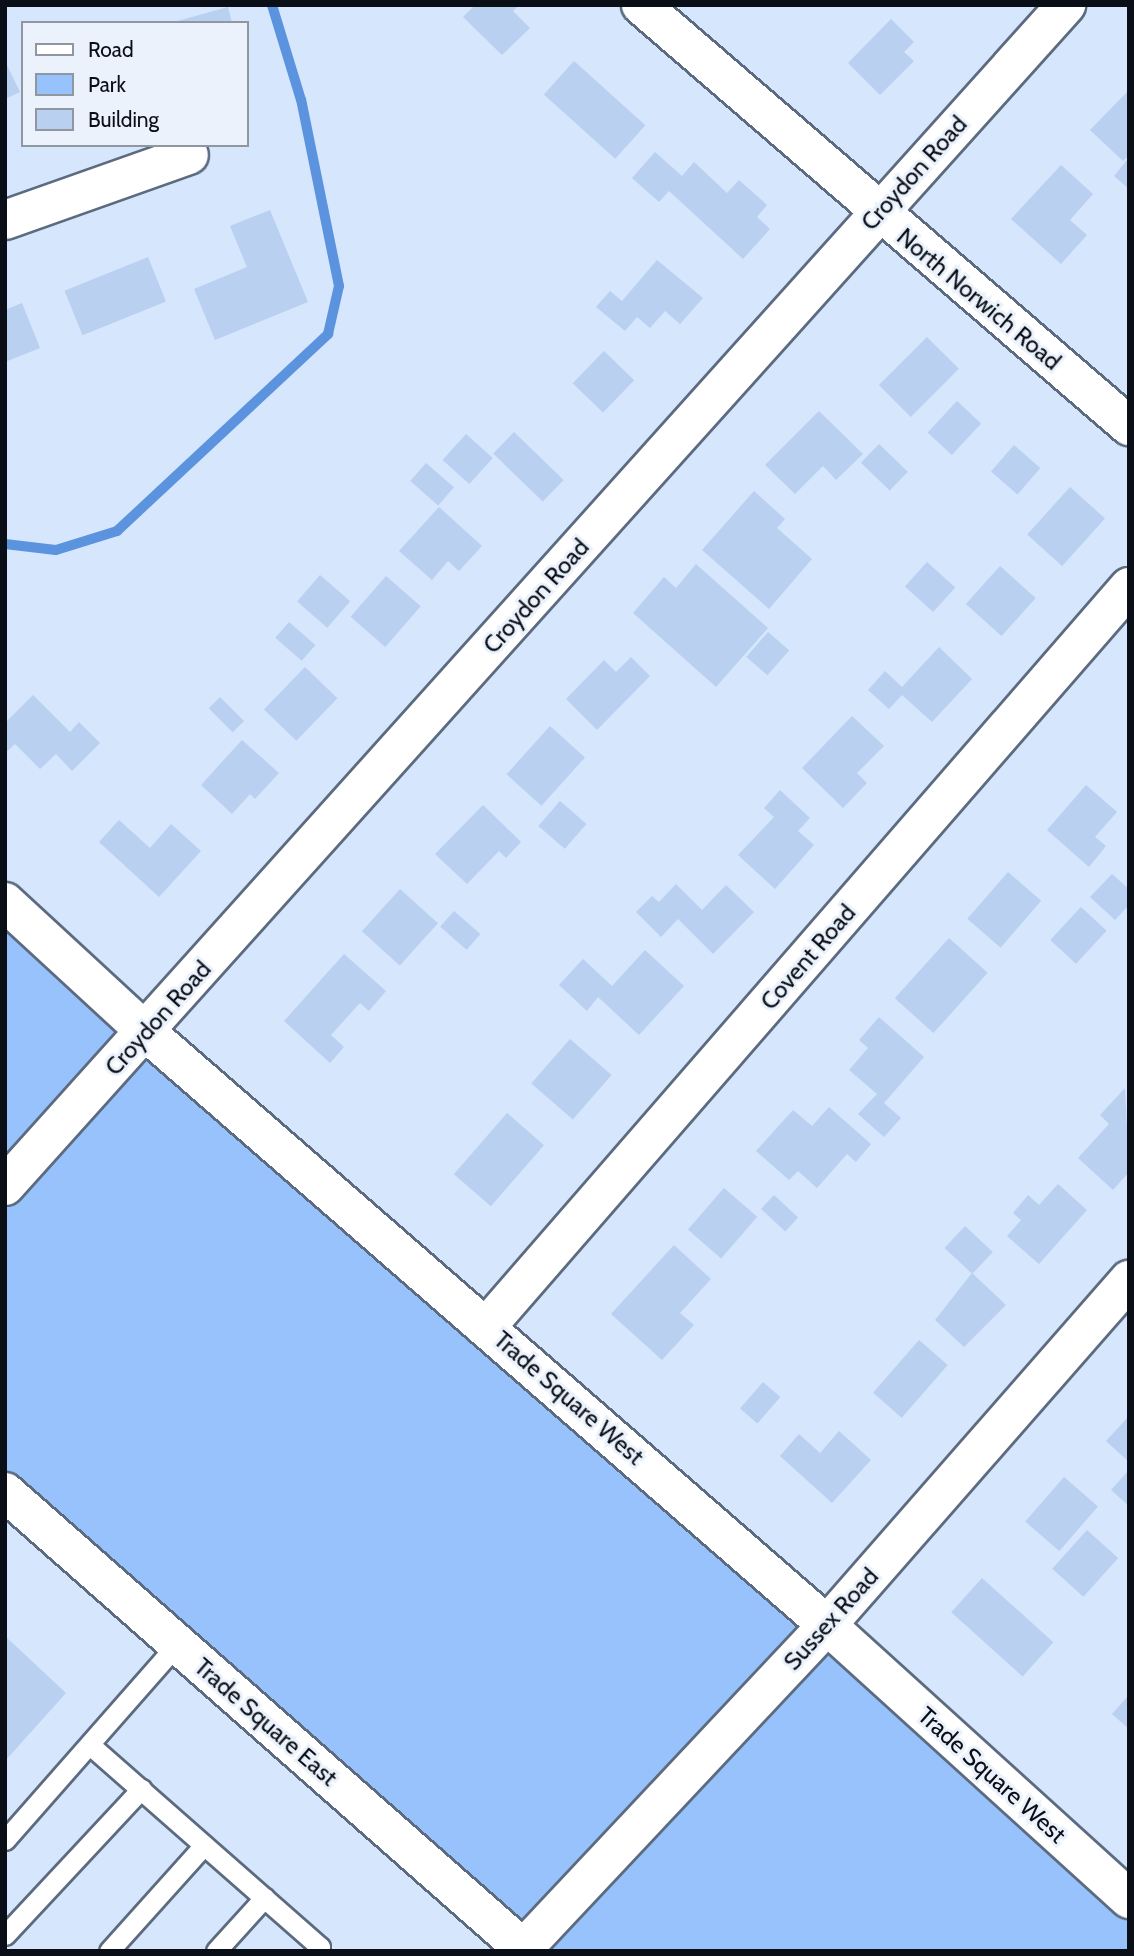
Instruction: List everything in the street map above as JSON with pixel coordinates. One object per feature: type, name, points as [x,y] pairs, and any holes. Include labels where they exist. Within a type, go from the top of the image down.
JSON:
[{"type":"street","name":"North Norwich Road","points":[[641,5],[878,213],[1129,426]]},
{"type":"street","name":"Croydon Road","points":[[5,1186],[1066,5]]},
{"type":"street","points":[[5,220],[189,155]]},
{"type":"street","name":"Covent Road","points":[[487,1326],[1129,587]]},
{"type":"street","name":"Trade Square West","points":[[5,902],[146,1032],[487,1326],[827,1625],[1129,1899]]},
{"type":"street","name":"Sussex Road","points":[[524,1950],[827,1625],[1129,1280]]},
{"type":"street","name":"Trade Square East","points":[[5,1492],[524,1950]]},
{"type":"lane","points":[[5,1840],[177,1644]]},
{"type":"lane","points":[[90,1745],[318,1949]]},
{"type":"lane","points":[[8,1926],[141,1789]]},
{"type":"lane","points":[[109,1951],[204,1845]]},
{"type":"lane","points":[[216,1951],[264,1898]]},
{"type":"green space","points":[[5,902],[1129,1899],[1129,1951],[526,1951],[5,1493]]},
{"type":"building","points":[[475,5],[519,5],[513,11],[530,28],[502,55],[463,17]]},
{"type":"building","points":[[228,7],[232,21],[178,21]]},
{"type":"building","points":[[891,19],[914,42],[904,52],[914,61],[880,95],[848,63]]},
{"type":"building","points":[[5,61],[20,92],[5,99]]},
{"type":"building","points":[[574,61],[645,125],[615,159],[544,94]]},
{"type":"building","points":[[1129,90],[1129,155],[1123,161],[1090,130]]},
{"type":"building","points":[[655,152],[682,176],[694,162],[727,193],[739,180],[767,205],[757,217],[770,229],[743,259],[669,191],[659,202],[632,178]]},
{"type":"building","points":[[1127,160],[1129,162],[1129,189],[1114,176]]},
{"type":"building","points":[[1061,165],[1093,194],[1070,220],[1087,235],[1061,264],[1011,219]]},
{"type":"building","points":[[270,210],[308,302],[215,340],[194,289],[247,267],[230,226]]},
{"type":"building","points":[[148,257],[166,302],[83,335],[65,291]]},
{"type":"building","points":[[657,260],[703,298],[680,324],[665,311],[650,328],[637,317],[625,331],[596,307],[610,291],[622,301]]},
{"type":"building","points":[[22,303],[40,348],[5,362],[5,310]]},
{"type":"building","points":[[927,337],[959,369],[911,417],[879,385]]},
{"type":"building","points":[[604,351],[634,380],[603,413],[573,383]]},
{"type":"building","points":[[957,401],[981,424],[952,455],[928,432]]},
{"type":"building","points":[[819,411],[863,454],[836,480],[823,466],[795,494],[765,465]]},
{"type":"building","points":[[514,432],[564,480],[543,502],[493,454]]},
{"type":"building","points":[[466,434],[493,458],[469,484],[443,460]]},
{"type":"building","points":[[879,444],[908,472],[890,490],[861,463]]},
{"type":"building","points":[[1014,445],[1040,468],[1017,494],[991,471]]},
{"type":"building","points":[[426,463],[454,487],[438,505],[410,481]]},
{"type":"building","points":[[1070,487],[1105,518],[1062,566],[1027,535]]},
{"type":"building","points":[[754,491],[785,519],[777,528],[812,559],[769,609],[702,550]]},
{"type":"building","points":[[439,507],[482,546],[459,571],[448,561],[432,580],[399,551]]},
{"type":"building","points":[[927,562],[955,587],[933,612],[905,587]]},
{"type":"building","points":[[696,564],[768,628],[716,687],[633,613],[664,577],[676,588]]},
{"type":"building","points":[[1000,566],[1036,598],[1002,636],[966,604]]},
{"type":"building","points":[[320,575],[350,601],[327,628],[297,601]]},
{"type":"building","points":[[386,576],[421,606],[385,647],[351,617]]},
{"type":"building","points":[[289,622],[315,645],[302,661],[275,638]]},
{"type":"building","points":[[768,632],[789,650],[767,675],[746,657]]},
{"type":"building","points":[[939,647],[972,679],[932,722],[902,695],[889,709],[868,690],[885,671],[902,687]]},
{"type":"building","points":[[631,657],[650,676],[597,730],[566,699],[604,660],[616,672]]},
{"type":"building","points":[[305,667],[337,698],[296,741],[264,709]]},
{"type":"building","points":[[33,695],[70,732],[79,722],[100,743],[72,771],[56,754],[40,769],[15,744],[5,753],[5,723]]},
{"type":"building","points":[[220,697],[244,721],[233,732],[209,708]]},
{"type":"building","points":[[852,716],[884,746],[857,773],[867,783],[843,808],[802,768]]},
{"type":"building","points":[[550,726],[585,757],[541,806],[507,774]]},
{"type":"building","points":[[242,740],[279,773],[255,799],[250,794],[232,814],[201,785]]},
{"type":"building","points":[[1086,785],[1117,812],[1095,837],[1106,846],[1089,867],[1047,830]]},
{"type":"building","points":[[780,790],[810,818],[798,831],[814,845],[775,889],[738,855],[774,817],[764,808]]},
{"type":"building","points":[[560,801],[586,824],[565,849],[538,826]]},
{"type":"building","points":[[483,805],[521,842],[506,858],[499,851],[467,884],[435,854]]},
{"type":"building","points":[[119,820],[150,848],[171,824],[201,851],[159,897],[99,842]]},
{"type":"building","points":[[1008,872],[1041,901],[1001,948],[967,919]]},
{"type":"building","points":[[1112,874],[1129,889],[1129,905],[1115,920],[1090,897]]},
{"type":"building","points":[[676,884],[702,910],[726,885],[754,912],[713,954],[678,919],[661,937],[636,912],[652,896],[659,902]]},
{"type":"building","points":[[400,889],[438,923],[400,965],[362,931]]},
{"type":"building","points":[[1081,907],[1107,931],[1076,964],[1050,940]]},
{"type":"building","points":[[454,911],[480,934],[467,950],[440,927]]},
{"type":"building","points":[[949,938],[988,973],[933,1033],[895,998]]},
{"type":"building","points":[[645,950],[684,986],[639,1035],[598,997],[587,1011],[559,985],[583,959],[612,986]]},
{"type":"building","points":[[344,954],[386,991],[369,1011],[360,1003],[331,1035],[344,1047],[330,1063],[284,1021]]},
{"type":"building","points":[[879,1017],[924,1057],[884,1103],[901,1118],[884,1137],[858,1114],[877,1094],[849,1070],[868,1048],[859,1040]]},
{"type":"building","points":[[570,1039],[612,1075],[573,1120],[531,1084]]},
{"type":"building","points":[[1125,1088],[1129,1172],[1113,1190],[1078,1158],[1109,1124],[1100,1115]]},
{"type":"building","points":[[829,1107],[871,1144],[856,1162],[847,1154],[817,1188],[798,1171],[789,1180],[756,1151],[793,1110],[812,1126]]},
{"type":"building","points":[[507,1113],[544,1145],[491,1206],[454,1174]]},
{"type":"building","points":[[1058,1184],[1087,1210],[1039,1264],[1007,1236],[1021,1220],[1013,1213],[1028,1195],[1039,1205]]},
{"type":"building","points":[[724,1188],[757,1217],[721,1258],[688,1230]]},
{"type":"building","points":[[774,1195],[798,1218],[785,1231],[761,1209]]},
{"type":"building","points":[[965,1226],[993,1252],[972,1274],[945,1248]]},
{"type":"building","points":[[674,1245],[711,1279],[680,1313],[694,1325],[662,1360],[611,1314]]},
{"type":"building","points":[[972,1273],[1006,1305],[964,1347],[935,1320]]},
{"type":"building","points":[[919,1340],[948,1365],[902,1418],[873,1393]]},
{"type":"building","points":[[763,1382],[780,1397],[757,1424],[740,1408]]},
{"type":"building","points":[[1129,1416],[1129,1462],[1106,1441]]},
{"type":"building","points":[[839,1431],[871,1460],[832,1503],[780,1456],[799,1434],[820,1453]]},
{"type":"building","points":[[1129,1470],[1129,1506],[1111,1490]]},
{"type":"building","points":[[1064,1477],[1098,1507],[1059,1551],[1025,1522]]},
{"type":"building","points":[[1087,1530],[1118,1558],[1083,1597],[1052,1569]]},
{"type":"building","points":[[982,1578],[1053,1642],[1023,1676],[951,1612]]},
{"type":"building","points":[[5,1636],[66,1693],[5,1761]]},
{"type":"building","points":[[1129,1695],[1129,1729],[1112,1714]]},
{"type":"waterway","points":[[5,544],[56,550],[117,531],[328,334],[339,286],[301,100],[272,5]]}]
